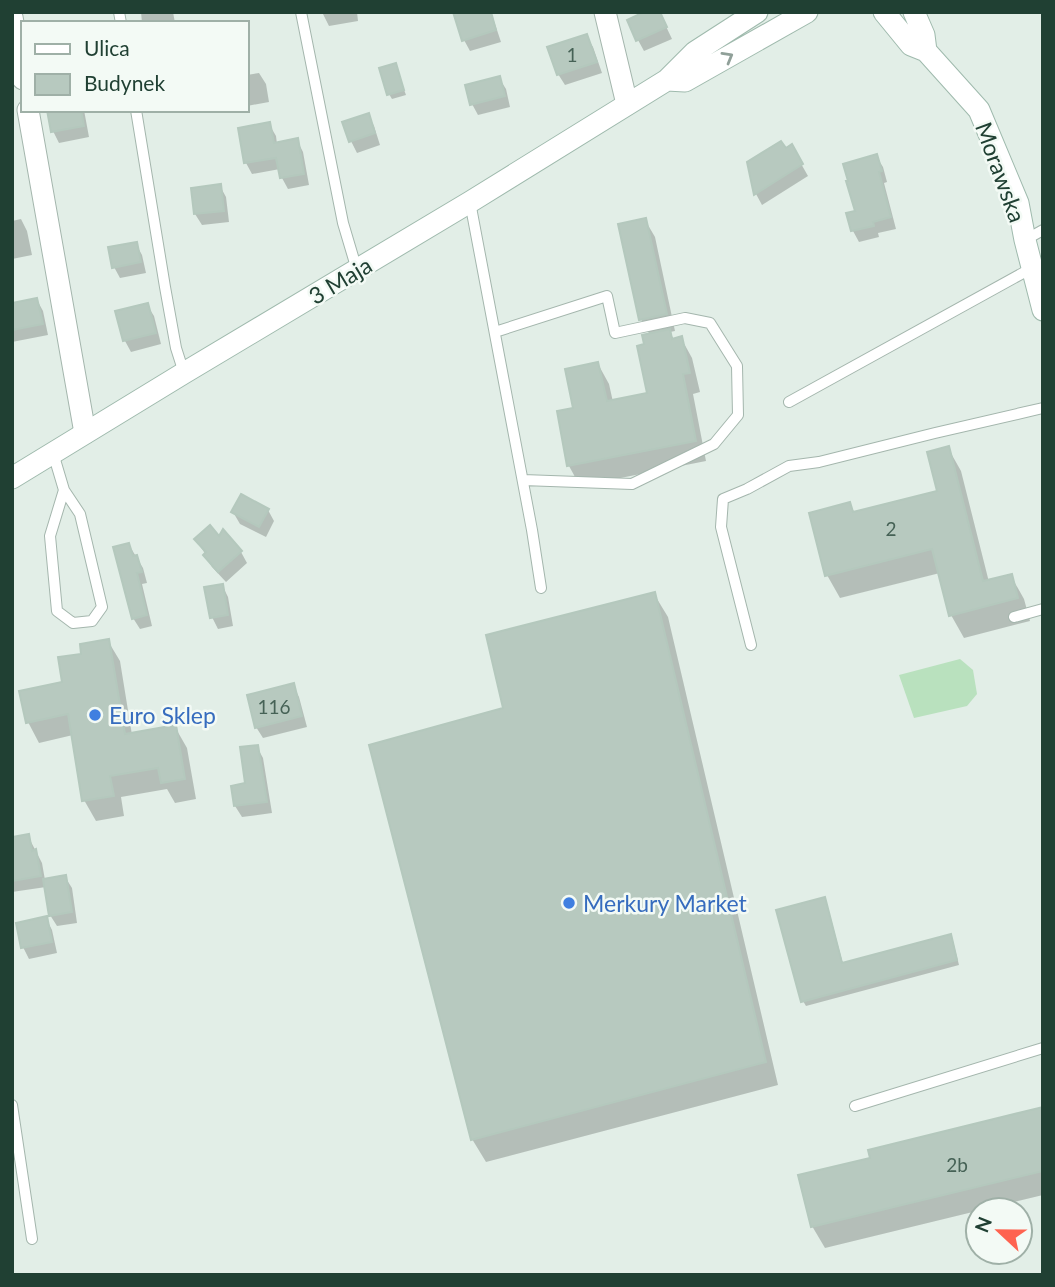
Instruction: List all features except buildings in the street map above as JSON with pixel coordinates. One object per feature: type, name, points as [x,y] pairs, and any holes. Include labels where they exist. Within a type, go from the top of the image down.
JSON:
[{"type":"street","points":[[605,12],[627,104]]},
{"type":"street","name":"3 Maja","points":[[12,478],[667,80],[695,52],[757,12]]},
{"type":"street","name":"3 Maja","points":[[667,80],[685,81],[807,12]]},
{"type":"street","name":"Morawska","points":[[884,12],[911,45],[926,51],[979,110],[1017,204],[1034,235],[1032,268],[1043,310]]},
{"type":"street","name":"Morawska","points":[[914,12],[924,35],[926,51]]},
{"type":"street","points":[[12,17],[21,68]]},
{"type":"street","points":[[28,112],[85,433]]},
{"type":"lane","points":[[301,12],[343,223],[357,270]]},
{"type":"lane","points":[[136,112],[176,348],[184,373]]},
{"type":"lane","points":[[470,202],[541,587]]},
{"type":"lane","points":[[789,402],[1032,268]]},
{"type":"lane","points":[[495,332],[607,296],[615,333],[685,318],[710,323],[737,366],[738,415],[714,444],[632,484],[523,480]]},
{"type":"lane","points":[[751,645],[722,527],[723,499],[789,466],[819,462],[1043,408]]},
{"type":"lane","points":[[53,453],[64,490],[80,514],[102,607],[92,621],[73,623],[57,611],[50,536],[64,490]]},
{"type":"lane","points":[[1014,617],[1043,609]]},
{"type":"lane","points":[[855,1106],[1043,1048]]},
{"type":"lane","points":[[12,1105],[32,1239]]},
{"type":"green space","points":[[960,659],[973,670],[977,694],[967,706],[914,718],[899,675]]},
{"type":"place","name":"Euro Sklep","points":[[95,715]]},
{"type":"place","name":"Merkury Market","points":[[569,903]]}]
